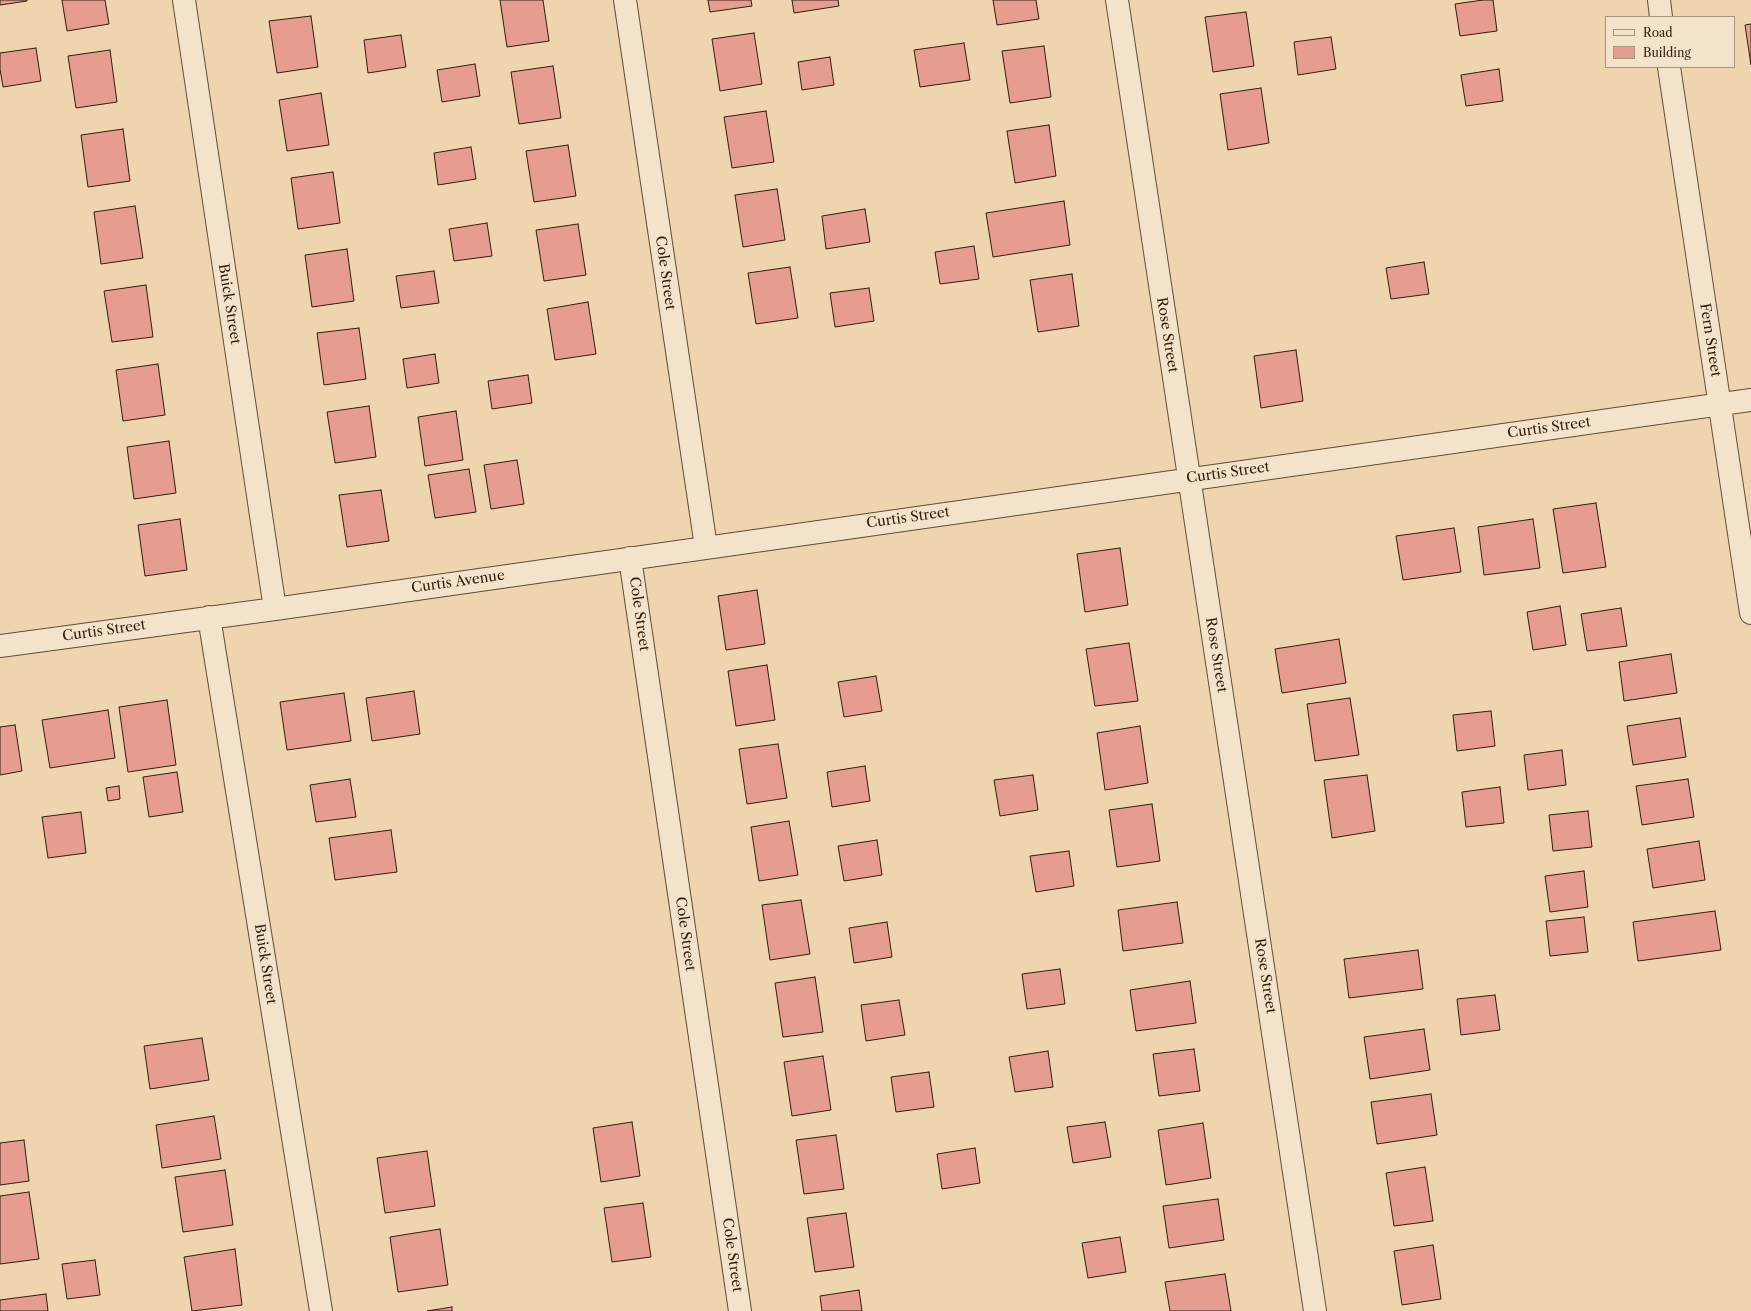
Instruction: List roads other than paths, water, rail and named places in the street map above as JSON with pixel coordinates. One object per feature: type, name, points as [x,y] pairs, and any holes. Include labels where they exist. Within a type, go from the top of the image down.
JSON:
[{"type":"street","name":"Buick Street","points":[[184,0],[275,609]]},
{"type":"street","name":"Cole Street","points":[[625,0],[706,546]]},
{"type":"street","name":"Rose Street","points":[[1117,0],[1315,1311]]},
{"type":"street","points":[[1659,0],[1661,16]]},
{"type":"street","name":"Fern Street","points":[[1669,68],[1751,613]]},
{"type":"street","name":"Curtis Street","points":[[706,546],[1751,400]]},
{"type":"street","name":"Curtis Avenue","points":[[209,617],[275,609],[706,546]]},
{"type":"street","name":"Cole Street","points":[[630,558],[740,1311]]},
{"type":"street","name":"Buick Street","points":[[209,617],[321,1311]]},
{"type":"street","name":"Curtis Street","points":[[0,646],[209,617]]}]
